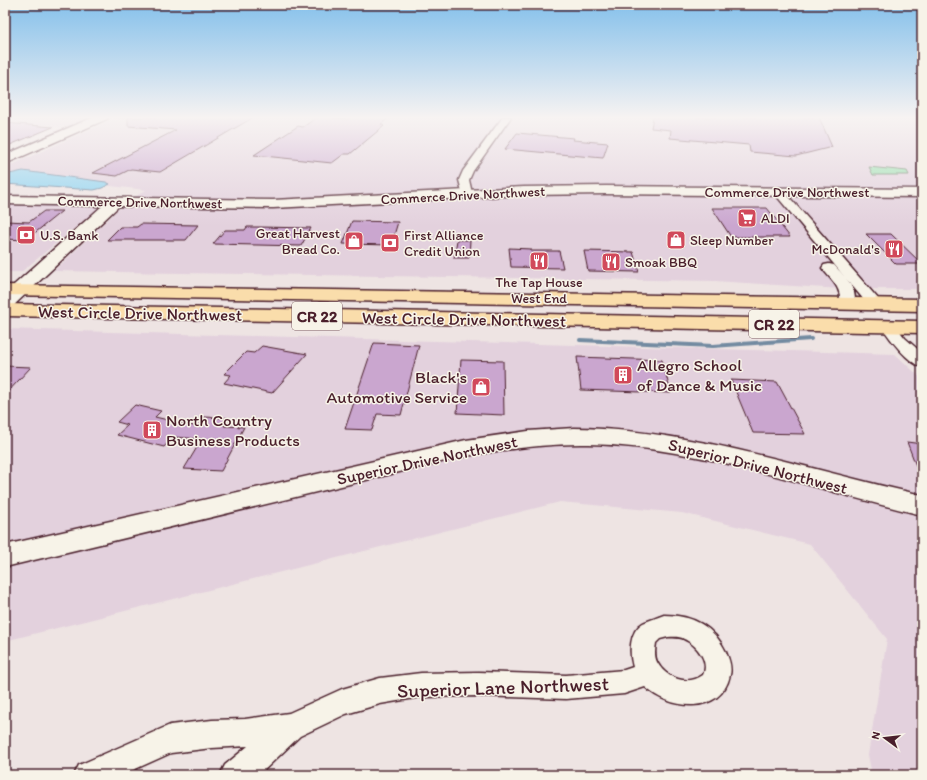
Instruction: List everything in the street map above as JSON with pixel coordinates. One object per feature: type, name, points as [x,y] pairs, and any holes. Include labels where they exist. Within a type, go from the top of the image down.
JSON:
[{"type":"main road","name":"West Circle Drive Northwest","points":[[12,290],[922,305]]},
{"type":"main road","points":[[836,325],[869,317],[877,309],[875,304]]},
{"type":"main road","name":"West Circle Drive Northwest","points":[[5,310],[922,327]]},
{"type":"street","points":[[5,160],[20,153]]},
{"type":"street","points":[[466,194],[464,180],[468,171],[481,153]]},
{"type":"street","name":"Commerce Drive Northwest","points":[[5,200],[303,203],[466,194],[606,190],[922,193]]},
{"type":"street","points":[[774,192],[845,288],[848,294],[847,303]]},
{"type":"street","points":[[774,192],[875,304]]},
{"type":"street","points":[[5,303],[12,290],[116,201]]},
{"type":"street","points":[[889,327],[900,341],[922,362]]},
{"type":"street","name":"Superior Drive Northwest","points":[[5,556],[466,448],[558,436],[591,436],[647,440],[710,452],[922,505]]},
{"type":"street","name":"Superior Lane Northwest","points":[[90,775],[170,738],[245,732],[290,726],[342,702],[380,691],[421,685],[479,684],[566,687],[624,682],[649,673]]},
{"type":"street","name":"Superior Lane Northwest","points":[[236,775],[250,764],[290,726]]},
{"type":"shaded area","points":[[37,153],[922,153],[922,289],[842,289],[715,281],[54,271],[124,204],[146,190],[5,174],[5,168]]},
{"type":"shaded area","points":[[5,203],[104,204],[21,272],[5,272]]},
{"type":"shaded area","points":[[5,329],[895,354],[922,379],[922,775],[872,775],[868,755],[887,639],[810,544],[682,513],[560,502],[5,641]]},
{"type":"green space","points":[[869,167],[907,171],[909,175],[873,175]]},
{"type":"water","points":[[23,171],[106,182],[110,184],[94,190],[5,184],[5,175]]},
{"type":"building","points":[[131,153],[192,153],[160,172],[131,169],[117,176],[93,173]]},
{"type":"building","points":[[256,153],[351,153],[344,154],[332,163],[254,155]]},
{"type":"building","points":[[553,153],[605,153],[603,158]]},
{"type":"building","points":[[766,153],[806,153],[796,156]]},
{"type":"building","name":"ALDI","points":[[712,208],[767,208],[790,237],[731,237]]},
{"type":"building","points":[[44,211],[62,211],[26,240],[5,239],[5,221],[29,222]]},
{"type":"building","points":[[352,221],[398,222],[391,245],[343,244]]},
{"type":"building","points":[[141,224],[198,225],[186,240],[107,240],[120,227],[137,227]]},
{"type":"building","points":[[247,227],[311,228],[301,246],[213,244],[225,230],[245,230]]},
{"type":"building","name":"McDonald's","points":[[866,234],[891,234],[922,264],[896,264]]},
{"type":"building","points":[[457,240],[470,240],[469,258],[454,258]]},
{"type":"building","name":"The Tap House West End","points":[[509,248],[531,249],[531,251],[559,251],[563,268],[511,267]]},
{"type":"building","name":"Smoak BBQ","points":[[584,251],[633,252],[639,272],[588,271]]},
{"type":"building","points":[[374,343],[419,345],[401,415],[377,414],[372,430],[345,429]]},
{"type":"building","points":[[262,346],[307,354],[272,393],[224,383],[231,375],[224,374],[246,352],[254,353]]},
{"type":"building","name":"Allegro School of Dance & Music","points":[[577,357],[662,360],[671,393],[581,390]]},
{"type":"building","name":"Black's Automotive Service","points":[[461,360],[503,361],[504,415],[457,413]]},
{"type":"building","points":[[5,366],[31,367],[5,395]]},
{"type":"building","points":[[731,380],[777,382],[805,434],[753,433]]},
{"type":"building","points":[[135,405],[161,411],[155,417],[198,427],[204,417],[228,418],[224,426],[244,427],[221,471],[184,469],[202,439],[173,437],[164,447],[117,435],[128,425],[117,422]]},
{"type":"building","points":[[907,442],[922,444],[922,479],[921,479]]},
{"type":"waterway","points":[[580,340],[713,346],[811,339]]},
{"type":"place","name":"ALDI","points":[[747,218]]},
{"type":"place","name":"U.S. Bank","points":[[26,235]]},
{"type":"place","name":"Sleep Number","points":[[676,240]]},
{"type":"place","name":"Great Harvest Bread Co.","points":[[354,241]]},
{"type":"place","name":"First Alliance Credit Union","points":[[390,243]]},
{"type":"place","name":"McDonald's","points":[[894,249]]},
{"type":"place","name":"The Tap House West End","points":[[539,261]]},
{"type":"place","name":"Smoak BBQ","points":[[611,262]]},
{"type":"place","name":"Allegro School of Dance & Music","points":[[623,375]]},
{"type":"place","name":"Black's Automotive Service","points":[[481,387]]},
{"type":"place","name":"North Country Business Products","points":[[152,430]]}]
